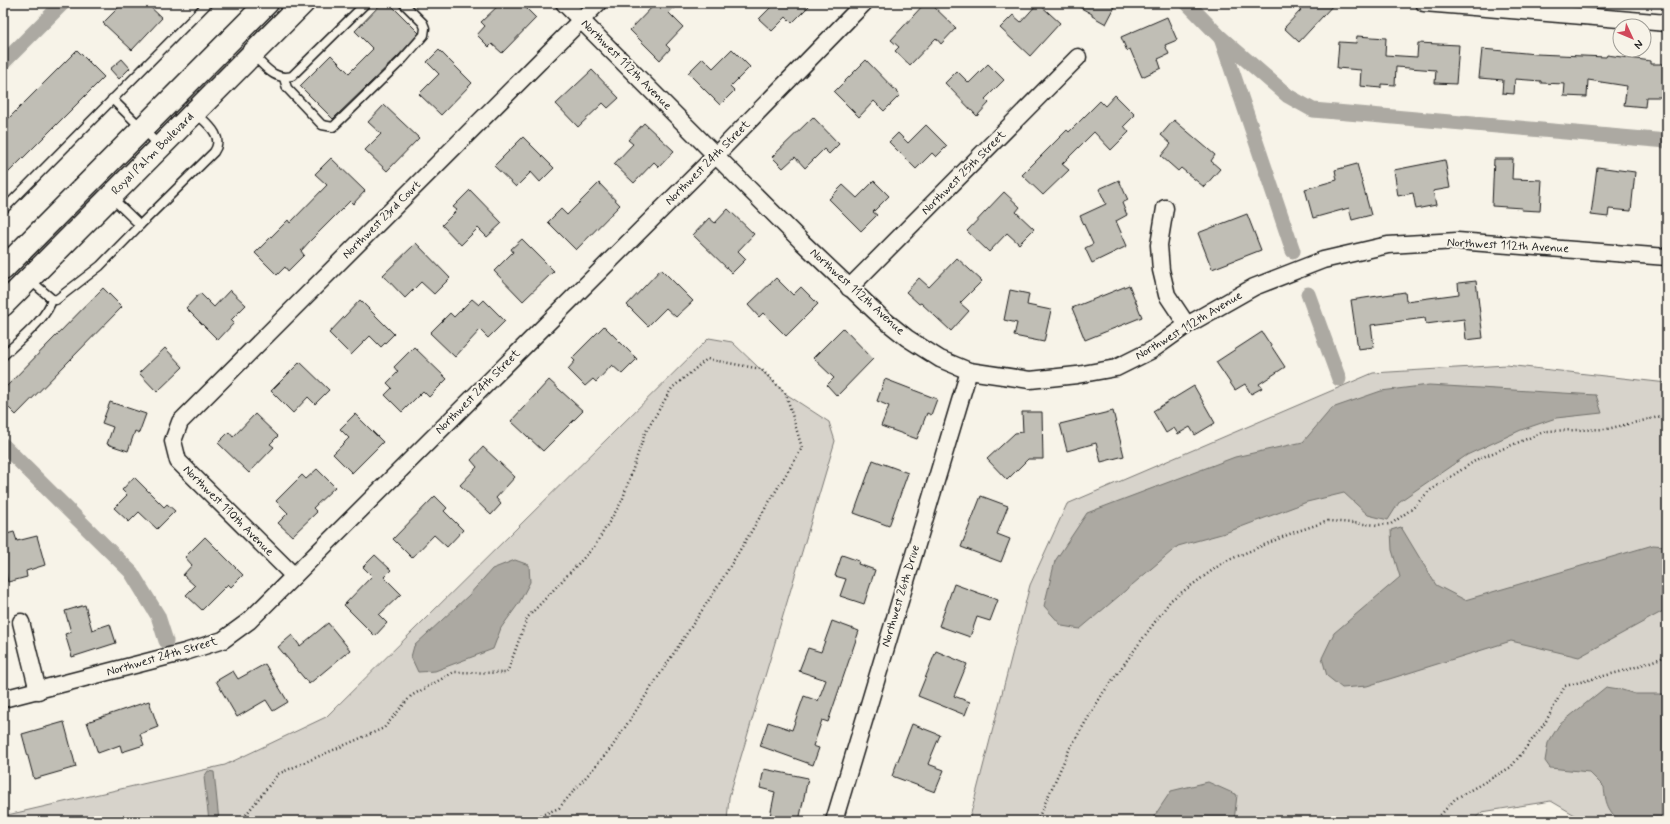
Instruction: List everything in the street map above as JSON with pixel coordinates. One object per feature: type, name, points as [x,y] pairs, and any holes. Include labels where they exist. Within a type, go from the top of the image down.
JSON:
[{"type":"main road","name":"Royal Palm Boulevard","points":[[3,269],[267,3]]},
{"type":"main road","name":"Royal Palm Boulevard","points":[[3,305],[303,3]]},
{"type":"street","name":"Northwest 112th Avenue","points":[[564,3],[715,156],[849,288],[907,338],[940,359],[969,372],[1030,380],[1077,375],[1116,368],[1152,350],[1188,325],[1261,284],[1323,260],[1388,245],[1457,241],[1667,257]]},
{"type":"street","name":"Northwest 23rd Court","points":[[173,441],[180,422],[598,3]]},
{"type":"street","name":"Northwest 24th Street","points":[[3,699],[185,652],[223,640],[249,621],[715,156],[864,3]]},
{"type":"street","points":[[1424,3],[1554,8],[1667,23]]},
{"type":"street","name":"Northwest 25th Street","points":[[849,288],[1078,57]]},
{"type":"street","points":[[1165,208],[1159,245],[1161,270],[1167,295],[1188,325]]},
{"type":"street","name":"Northwest 26th Drive","points":[[834,821],[969,372]]},
{"type":"street","name":"Northwest 110th Avenue","points":[[173,441],[178,461],[294,576]]},
{"type":"street","points":[[21,622],[38,690]]},
{"type":"lane","points":[[3,210],[208,3]]},
{"type":"lane","points":[[252,54],[276,76],[284,78],[292,76],[366,3]]},
{"type":"lane","points":[[284,78],[287,88],[322,126],[333,127],[403,59],[424,35],[425,28],[423,23],[404,3]]},
{"type":"lane","points":[[112,99],[161,146]]},
{"type":"lane","points":[[29,279],[52,299],[56,300],[100,266],[214,152],[218,146],[219,140],[214,131],[195,112]]},
{"type":"lane","points":[[111,196],[140,226]]},
{"type":"lane","points":[[3,355],[40,318],[51,305],[52,299]]},
{"type":"path","points":[[241,821],[278,774],[384,728],[411,696],[454,672],[507,673],[527,618],[594,547],[622,501],[645,433],[672,388],[707,359],[761,369],[786,394],[802,448],[718,586],[612,747],[559,808],[528,821]]},
{"type":"path","points":[[1038,821],[1070,748],[1103,693],[1171,600],[1224,562],[1292,533],[1328,521],[1377,525],[1390,524],[1413,508],[1429,491],[1478,458],[1546,431],[1607,428],[1667,415]]},
{"type":"path","points":[[1435,821],[1455,799],[1511,767],[1545,723],[1566,686],[1627,670],[1667,656]]},
{"type":"shaded area","points":[[709,338],[732,342],[786,394],[829,422],[835,441],[729,797],[727,821],[3,821],[3,816],[225,765],[326,717]]},
{"type":"shaded area","points":[[1506,365],[1667,383],[1667,821],[1585,821],[1551,801],[1482,812],[1472,821],[969,821],[1030,585],[1067,504],[1373,373]]},
{"type":"shaded area","points":[[1429,385],[1596,395],[1602,413],[1556,418],[1521,430],[1467,455],[1400,501],[1388,520],[1368,515],[1344,493],[1307,502],[1225,533],[1178,546],[1080,629],[1062,626],[1044,606],[1055,561],[1087,513],[1235,457],[1303,442],[1332,408],[1381,391]]},
{"type":"shaded area","points":[[1401,527],[1436,585],[1465,600],[1653,545],[1667,546],[1667,609],[1579,657],[1511,641],[1367,686],[1342,688],[1327,676],[1322,658],[1334,633],[1400,577],[1392,550],[1391,530]]},
{"type":"shaded area","points":[[515,560],[529,565],[530,582],[519,603],[501,628],[493,649],[435,671],[418,672],[411,657],[414,646],[469,595],[492,569]]},
{"type":"shaded area","points":[[1606,687],[1635,694],[1667,694],[1667,821],[1623,821],[1614,815],[1608,807],[1604,787],[1589,772],[1550,768],[1545,761],[1548,743],[1559,725]]},
{"type":"shaded area","points":[[208,771],[214,772],[219,821],[209,821],[204,777]]},
{"type":"shaded area","points":[[1208,782],[1237,795],[1234,821],[1151,821],[1171,791]]},
{"type":"building","points":[[123,3],[146,3],[162,18],[132,50],[103,23]]},
{"type":"building","points":[[382,3],[389,3],[419,33],[399,55],[333,119],[300,86],[331,55],[349,73],[373,49],[355,31]]},
{"type":"building","points":[[501,3],[521,3],[536,18],[502,53],[492,44],[489,47],[477,35],[485,26],[481,22]]},
{"type":"building","points":[[656,3],[679,3],[669,13],[683,27],[666,45],[670,49],[660,60],[630,30]]},
{"type":"building","points":[[775,3],[812,3],[792,23],[786,17],[772,31],[759,19]]},
{"type":"building","points":[[925,3],[930,3],[956,28],[941,44],[936,38],[910,65],[895,51],[899,47],[891,40]]},
{"type":"building","points":[[1038,3],[1060,23],[1030,56],[1000,28],[1013,15],[1021,22]]},
{"type":"building","points":[[1072,3],[1117,3],[1106,24]]},
{"type":"building","points":[[1294,3],[1335,3],[1299,42],[1284,28],[1301,10]]},
{"type":"building","points":[[1167,17],[1177,40],[1165,45],[1169,54],[1158,59],[1161,68],[1142,77],[1130,49],[1127,51],[1121,37]]},
{"type":"building","points":[[1357,36],[1386,38],[1385,55],[1417,57],[1418,43],[1459,45],[1456,84],[1435,83],[1436,70],[1396,67],[1395,85],[1381,84],[1381,88],[1360,86],[1361,70],[1337,68],[1339,42],[1356,43]]},
{"type":"building","points":[[732,49],[750,67],[730,87],[734,91],[720,105],[688,73],[703,58],[713,68]]},
{"type":"building","points":[[1482,49],[1536,54],[1606,57],[1607,55],[1612,56],[1612,58],[1629,58],[1651,61],[1651,64],[1667,64],[1667,97],[1646,97],[1645,107],[1624,105],[1627,86],[1588,80],[1587,97],[1564,96],[1565,84],[1541,83],[1541,81],[1515,79],[1514,94],[1502,93],[1503,80],[1479,78]]},
{"type":"building","points":[[77,50],[104,77],[3,178],[3,124]]},
{"type":"building","points":[[439,50],[472,83],[441,115],[419,94],[439,74],[427,62]]},
{"type":"building","points":[[122,59],[130,68],[119,79],[110,69]]},
{"type":"building","points":[[866,60],[900,95],[884,111],[874,101],[859,117],[834,92]]},
{"type":"building","points":[[988,64],[1004,80],[985,99],[989,103],[977,116],[945,83],[957,71],[969,83]]},
{"type":"building","points":[[592,70],[619,98],[608,108],[603,103],[578,127],[556,104]]},
{"type":"building","points":[[1115,95],[1135,115],[1124,126],[1129,132],[1111,150],[1094,132],[1062,164],[1069,170],[1043,195],[1022,175],[1067,130],[1069,132],[1100,101],[1105,106]]},
{"type":"building","points":[[384,105],[419,138],[387,171],[365,150],[381,134],[368,122]]},
{"type":"building","points":[[813,117],[839,144],[829,154],[824,149],[805,168],[795,157],[783,168],[772,157]]},
{"type":"building","points":[[1174,120],[1215,155],[1211,161],[1220,169],[1204,187],[1181,168],[1178,171],[1161,156],[1171,144],[1161,135]]},
{"type":"building","points":[[644,123],[674,151],[659,167],[654,162],[634,183],[614,164],[633,144],[628,140]]},
{"type":"building","points":[[926,125],[947,146],[936,157],[932,153],[916,169],[889,142],[898,133],[908,143]]},
{"type":"building","points":[[523,137],[554,168],[540,182],[531,172],[516,187],[494,166]]},
{"type":"building","points":[[331,158],[365,191],[353,204],[350,201],[309,242],[301,251],[304,255],[288,271],[285,267],[277,275],[255,253],[288,220],[290,223],[327,185],[315,174]]},
{"type":"building","points":[[1494,159],[1513,159],[1512,179],[1542,180],[1540,211],[1492,206]]},
{"type":"building","points":[[1445,160],[1450,188],[1433,191],[1436,205],[1416,209],[1413,193],[1398,196],[1394,170]]},
{"type":"building","points":[[1357,164],[1371,215],[1352,220],[1349,208],[1313,218],[1305,189],[1337,180],[1335,170]]},
{"type":"building","points":[[1597,167],[1635,172],[1631,211],[1609,209],[1608,217],[1591,215]]},
{"type":"building","points":[[1119,180],[1128,200],[1122,203],[1127,215],[1116,221],[1127,246],[1092,263],[1085,248],[1093,244],[1080,216],[1106,204],[1099,189]]},
{"type":"building","points":[[874,181],[889,196],[873,212],[877,215],[861,231],[829,199],[843,185],[857,198]]},
{"type":"building","points":[[599,183],[620,205],[576,250],[548,222],[561,209],[567,215]]},
{"type":"building","points":[[470,190],[502,223],[487,237],[478,228],[461,245],[442,225],[457,210],[453,207]]},
{"type":"building","points":[[1004,192],[1020,207],[1016,212],[1034,229],[1019,244],[1007,233],[989,252],[967,231]]},
{"type":"building","points":[[728,209],[754,234],[738,251],[746,259],[732,273],[693,235],[709,218],[715,223]]},
{"type":"building","points":[[1247,214],[1261,250],[1212,269],[1198,233]]},
{"type":"building","points":[[522,239],[554,271],[523,301],[494,271],[513,252],[511,249]]},
{"type":"building","points":[[416,243],[450,278],[434,294],[421,282],[405,298],[383,275]]},
{"type":"building","points":[[957,258],[982,281],[960,303],[969,311],[951,331],[921,303],[919,304],[906,292],[919,278],[929,287]]},
{"type":"building","points":[[661,269],[693,301],[676,317],[666,308],[648,326],[627,305]]},
{"type":"building","points":[[776,278],[793,295],[801,287],[818,304],[786,336],[763,313],[759,317],[748,305]]},
{"type":"building","points":[[1476,281],[1483,338],[1466,340],[1464,319],[1426,324],[1425,318],[1371,325],[1374,347],[1358,349],[1351,300],[1405,292],[1406,301],[1459,294],[1458,283]]},
{"type":"building","points":[[1129,285],[1142,317],[1085,340],[1072,308]]},
{"type":"building","points":[[103,288],[122,307],[16,415],[3,402],[3,390]]},
{"type":"building","points":[[230,290],[246,305],[231,320],[234,323],[218,340],[186,308],[200,293],[214,307]]},
{"type":"building","points":[[1010,290],[1029,294],[1027,305],[1051,310],[1044,342],[1014,336],[1017,323],[1004,320]]},
{"type":"building","points":[[472,299],[479,305],[484,300],[505,321],[488,338],[480,330],[455,357],[430,333],[450,313],[454,317]]},
{"type":"building","points":[[360,300],[394,334],[381,347],[370,336],[351,355],[329,333]]},
{"type":"building","points":[[604,326],[637,359],[622,374],[612,365],[596,382],[593,379],[585,386],[568,369],[575,361],[572,358]]},
{"type":"building","points":[[843,328],[873,359],[837,396],[827,385],[834,378],[813,358]]},
{"type":"building","points":[[1262,332],[1285,367],[1259,384],[1262,388],[1251,394],[1245,384],[1235,390],[1216,362]]},
{"type":"building","points":[[414,347],[447,379],[429,397],[423,391],[402,412],[385,395],[392,388],[387,383],[398,372],[394,367]]},
{"type":"building","points":[[165,348],[183,367],[157,392],[139,373]]},
{"type":"building","points":[[300,362],[329,390],[315,404],[308,397],[293,413],[271,391]]},
{"type":"building","points":[[885,379],[937,399],[931,415],[927,413],[917,439],[881,426],[889,406],[877,401]]},
{"type":"building","points":[[549,380],[583,411],[543,451],[511,421]]},
{"type":"building","points":[[1194,386],[1215,423],[1195,435],[1190,427],[1178,434],[1174,428],[1166,433],[1153,411]]},
{"type":"building","points":[[110,402],[146,414],[139,433],[135,431],[128,451],[107,444],[113,427],[102,423]]},
{"type":"building","points":[[1113,411],[1124,456],[1101,462],[1096,443],[1067,451],[1060,424]]},
{"type":"building","points":[[1022,412],[1042,412],[1043,459],[1028,459],[1007,480],[987,459],[1015,433],[1023,432]]},
{"type":"building","points":[[255,414],[278,436],[270,444],[274,447],[249,473],[218,443],[229,432],[233,437]]},
{"type":"building","points":[[355,414],[383,442],[352,473],[333,454],[349,438],[340,429]]},
{"type":"building","points":[[483,447],[515,477],[496,498],[501,504],[491,515],[460,485],[477,467],[471,460]]},
{"type":"building","points":[[873,460],[908,473],[889,526],[854,513]]},
{"type":"building","points":[[317,469],[335,487],[313,508],[317,512],[292,536],[278,523],[288,513],[276,501],[302,475],[306,479]]},
{"type":"building","points":[[134,477],[164,507],[167,504],[175,511],[157,529],[139,512],[129,522],[114,508],[127,495],[122,490]]},
{"type":"building","points":[[435,496],[447,508],[444,511],[463,530],[447,547],[434,535],[412,558],[393,539]]},
{"type":"building","points":[[981,496],[1008,506],[997,534],[1010,539],[1001,562],[961,547]]},
{"type":"building","points":[[14,532],[17,541],[37,536],[45,565],[26,571],[27,577],[8,582],[3,563],[3,535]]},
{"type":"building","points":[[205,537],[243,575],[231,587],[228,584],[202,610],[186,595],[195,586],[183,575],[192,565],[185,557]]},
{"type":"building","points":[[375,555],[391,570],[384,577],[401,594],[379,615],[387,623],[375,636],[344,605],[372,576],[363,567]]},
{"type":"building","points":[[842,555],[859,561],[858,564],[875,570],[864,604],[840,596],[846,579],[835,576]]},
{"type":"building","points":[[954,584],[998,600],[990,621],[977,617],[970,637],[939,626]]},
{"type":"building","points":[[85,605],[92,630],[110,624],[116,643],[72,657],[65,634],[71,632],[65,611]]},
{"type":"building","points":[[832,621],[859,631],[828,722],[822,720],[813,746],[819,748],[813,765],[760,746],[768,722],[792,730],[804,696],[818,701],[826,680],[799,671],[808,648],[821,652]]},
{"type":"building","points":[[328,623],[350,650],[309,684],[278,647],[292,635],[300,646]]},
{"type":"building","points":[[936,651],[967,664],[954,696],[970,702],[965,715],[918,696]]},
{"type":"building","points":[[265,664],[288,702],[273,711],[266,700],[237,717],[216,681],[233,671],[238,679]]},
{"type":"building","points":[[149,701],[158,727],[140,734],[144,745],[122,752],[120,745],[98,753],[87,722]]},
{"type":"building","points":[[64,722],[76,767],[34,779],[22,734]]},
{"type":"building","points":[[912,724],[940,735],[928,764],[944,770],[935,792],[892,776]]},
{"type":"building","points":[[764,769],[808,778],[799,821],[769,821],[775,792],[760,788]]},
{"type":"waterway","points":[[3,63],[63,3]]},
{"type":"waterway","points":[[1187,3],[1220,37],[1288,96],[1313,110],[1667,141]]},
{"type":"waterway","points":[[1221,38],[1293,251]]},
{"type":"waterway","points":[[1308,294],[1339,379]]},
{"type":"waterway","points":[[3,445],[131,572],[158,616],[166,641]]}]
